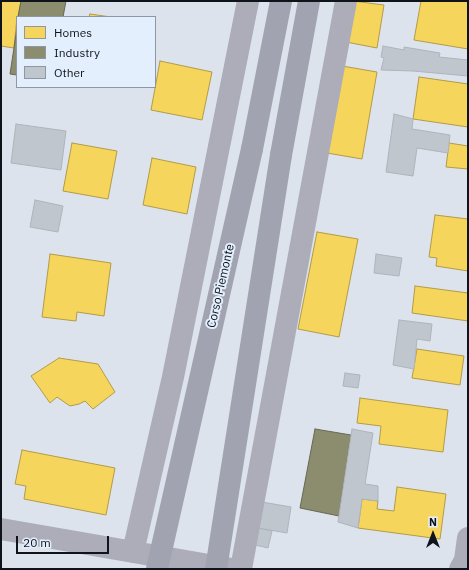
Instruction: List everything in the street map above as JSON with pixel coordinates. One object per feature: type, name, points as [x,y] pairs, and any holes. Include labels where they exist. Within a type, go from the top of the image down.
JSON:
[{"type":"main road","name":"Corso Piemonte","points":[[157,569],[252,149],[281,1]]},
{"type":"main road","points":[[216,569],[281,155],[309,1]]},
{"type":"street","points":[[133,552],[173,377],[248,1]]},
{"type":"street","points":[[242,569],[346,1]]},
{"type":"street","points":[[1,529],[232,569]]},
{"type":"street","points":[[460,569],[465,560],[468,538]]},
{"type":"building: Homes","points":[[1,1],[21,1],[18,16],[16,16],[14,48],[1,46]]},
{"type":"building: Homes","points":[[353,1],[384,5],[377,48],[346,42]]},
{"type":"building: Homes","points":[[421,1],[468,1],[468,49],[414,40]]},
{"type":"building: Homes","points":[[90,14],[104,16],[89,16]]},
{"type":"building: Homes","points":[[160,61],[212,72],[202,120],[151,110]]},
{"type":"building: Homes","points":[[342,66],[377,72],[362,159],[327,153]]},
{"type":"building: Homes","points":[[419,77],[468,84],[468,127],[413,119]]},
{"type":"building: Homes","points":[[72,143],[117,151],[108,199],[63,191]]},
{"type":"building: Homes","points":[[449,143],[468,146],[468,169],[446,167]]},
{"type":"building: Homes","points":[[152,158],[196,167],[187,214],[143,205]]},
{"type":"building: Homes","points":[[435,215],[468,219],[468,271],[436,266],[437,258],[429,257]]},
{"type":"building: Homes","points":[[317,232],[358,239],[339,337],[298,329]]},
{"type":"building: Homes","points":[[50,254],[111,263],[104,316],[77,312],[76,321],[42,317]]},
{"type":"building: Homes","points":[[415,286],[468,293],[468,321],[412,313]]},
{"type":"building: Homes","points":[[417,349],[464,356],[460,385],[412,378]]},
{"type":"building: Homes","points":[[59,358],[98,364],[115,392],[93,409],[85,401],[70,406],[57,397],[50,403],[31,376]]},
{"type":"building: Homes","points":[[360,398],[448,410],[443,452],[379,444],[381,426],[357,423]]},
{"type":"building: Homes","points":[[22,450],[115,468],[106,515],[24,499],[26,486],[15,484]]},
{"type":"building: Homes","points":[[397,487],[446,494],[440,539],[358,528],[362,499],[378,501],[377,509],[394,511]]},
{"type":"building: Industry","points":[[21,1],[66,1],[63,16],[18,16]]},
{"type":"building: Industry","points":[[16,35],[16,75],[10,74]]},
{"type":"building: Industry","points":[[315,429],[351,435],[339,516],[300,508]]},
{"type":"building: Other","points":[[383,46],[404,50],[404,47],[440,53],[439,57],[468,60],[468,76],[413,71],[381,70],[384,58],[381,57]]},
{"type":"building: Other","points":[[394,114],[413,119],[412,129],[450,135],[448,153],[417,148],[413,176],[386,172]]},
{"type":"building: Other","points":[[16,124],[66,131],[61,170],[11,163]]},
{"type":"building: Other","points":[[35,200],[63,206],[58,232],[30,227]]},
{"type":"building: Other","points":[[376,254],[402,258],[399,276],[374,273]]},
{"type":"building: Other","points":[[399,320],[432,324],[430,341],[417,339],[414,369],[393,365]]},
{"type":"building: Other","points":[[345,373],[360,375],[358,388],[343,386]]},
{"type":"building: Other","points":[[352,429],[373,433],[365,484],[378,486],[378,501],[362,499],[358,528],[338,522]]},
{"type":"building: Other","points":[[262,502],[291,507],[287,533],[258,528]]},
{"type":"building: Other","points":[[258,528],[272,531],[268,548],[255,545]]}]
